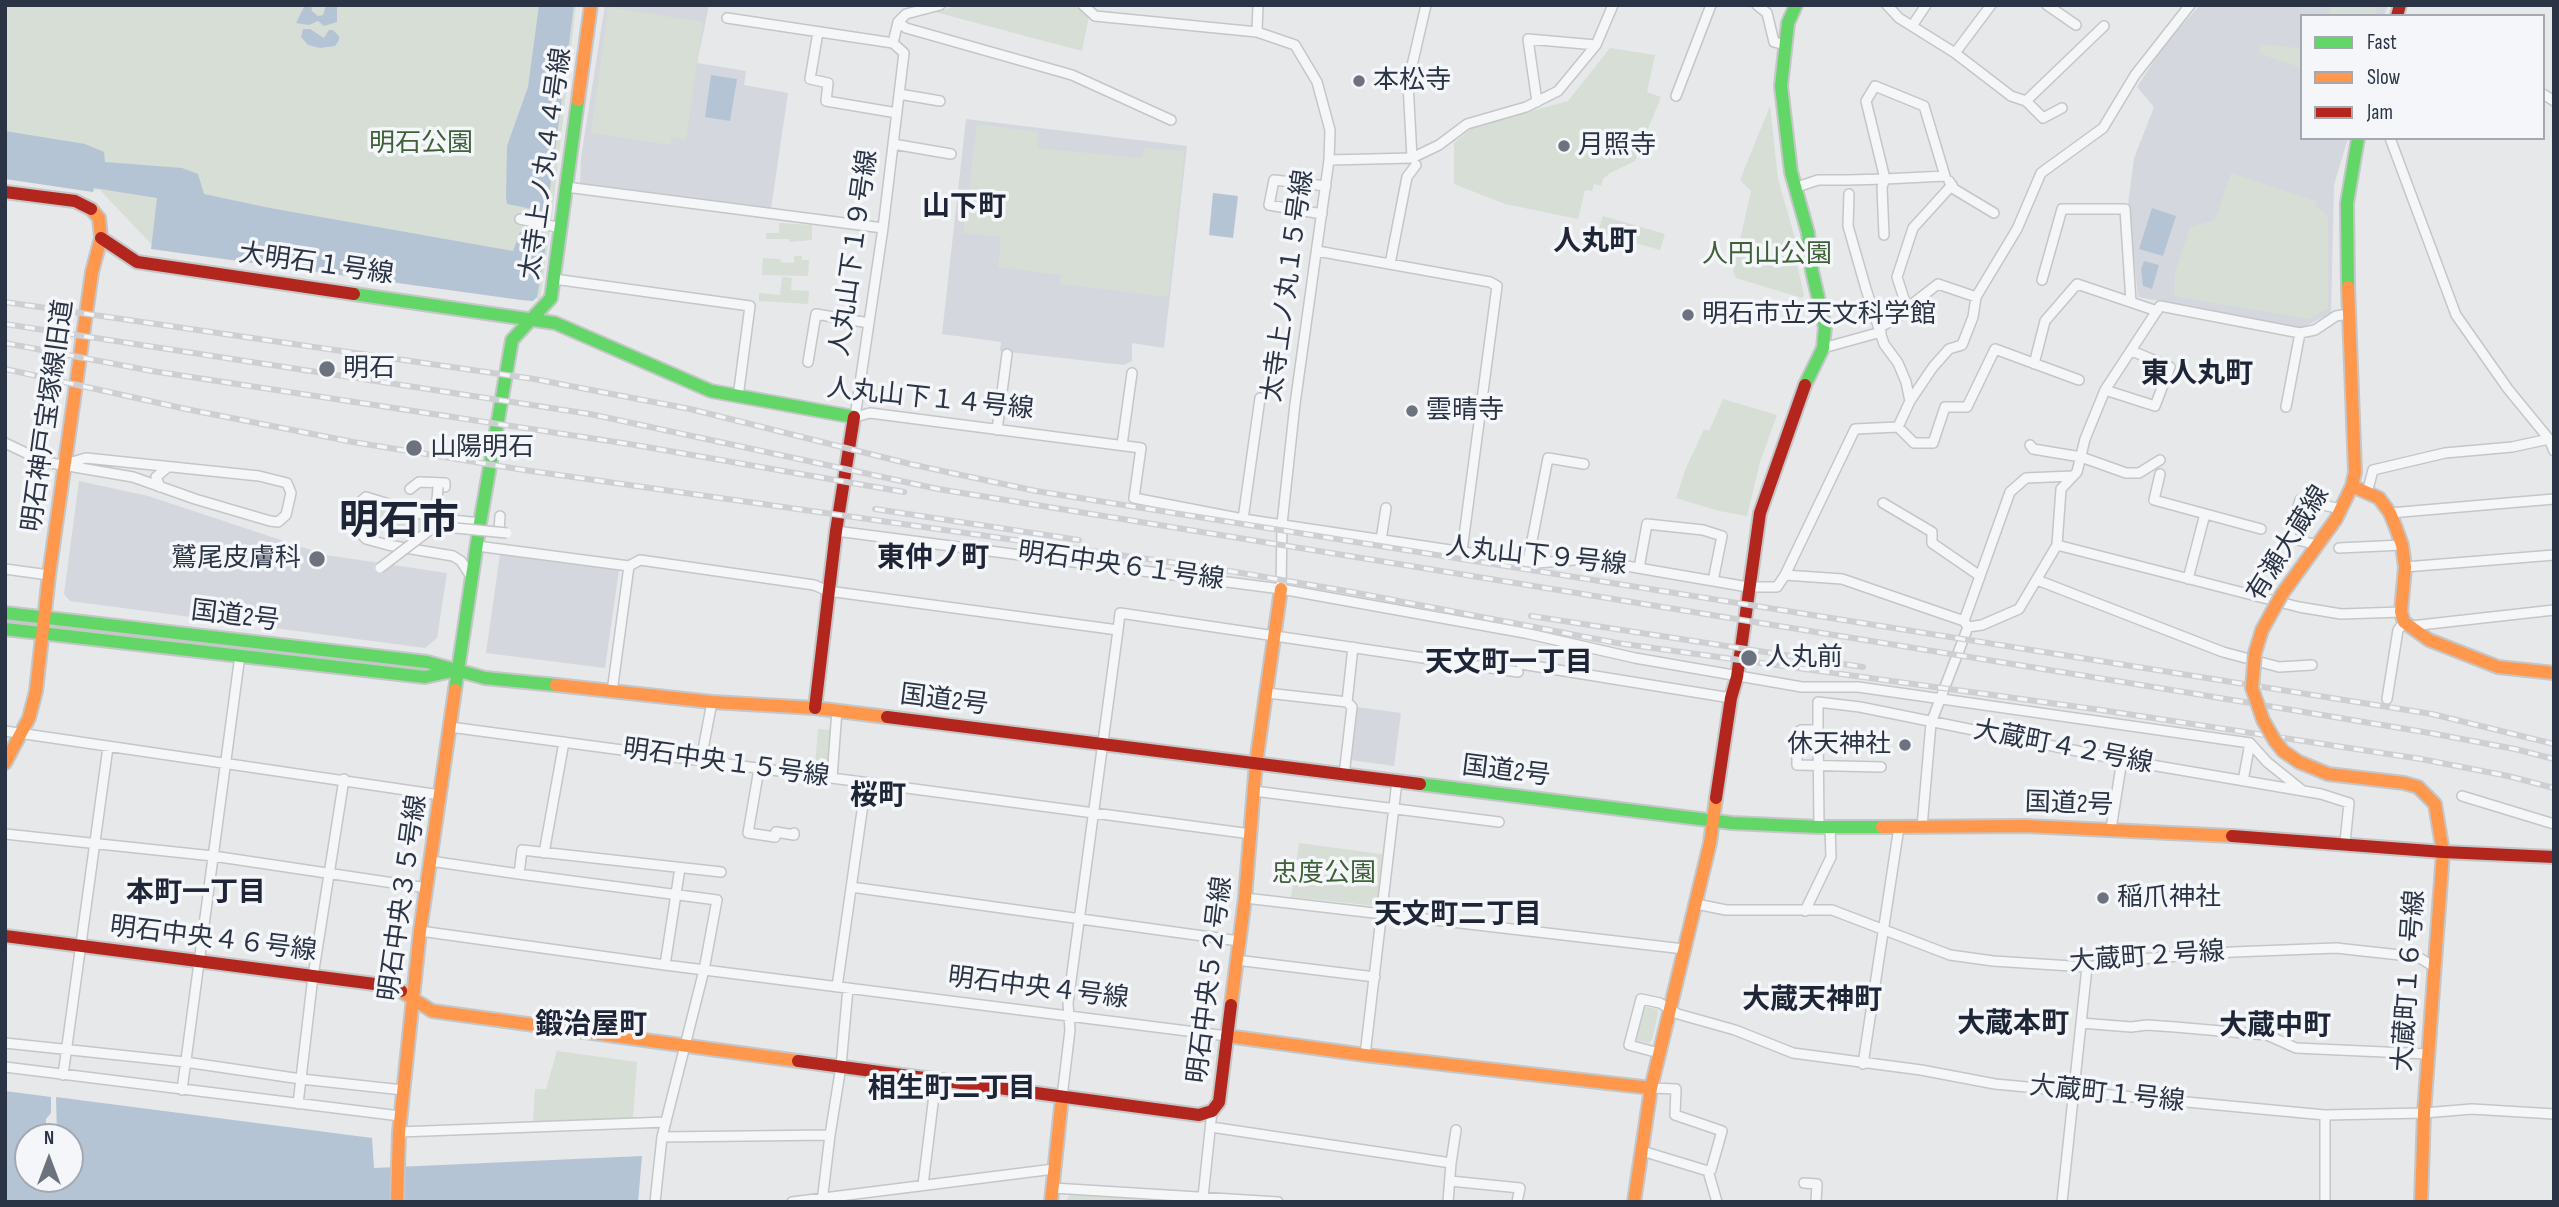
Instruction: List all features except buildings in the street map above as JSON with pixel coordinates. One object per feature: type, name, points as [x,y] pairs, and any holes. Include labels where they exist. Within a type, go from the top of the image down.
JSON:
[{"type":"main road","name":"太寺上ノ丸４４号線","points":[[480,523],[512,340],[551,298],[556,227],[566,187],[591,5]]},
{"type":"main road","points":[[1634,1202],[1651,1088],[1696,904],[1713,820],[1760,513],[1806,382],[1823,348],[1825,327],[1812,271],[1808,233],[1794,188],[1781,86],[1788,23],[1796,5]]},
{"type":"main road","name":"有瀬大蔵線","points":[[2358,140],[2347,203],[2355,472],[2352,485],[2340,509],[2318,545],[2282,594],[2262,630],[2255,653],[2252,688],[2263,720],[2275,741],[2283,751],[2299,762],[2328,774],[2418,787],[2435,804],[2443,852]]},
{"type":"main road","points":[[5,192],[75,201],[91,209],[99,218],[101,238]]},
{"type":"main road","name":"大明石１号線","points":[[101,238],[137,262],[530,320]]},
{"type":"main road","name":"明石神戸宝塚線旧道","points":[[5,763],[29,718],[36,691],[49,575],[92,272],[101,238]]},
{"type":"main road","name":"人丸山下１４号線","points":[[530,320],[555,323],[711,391],[855,417]]},
{"type":"main road","name":"人丸山下１９号線","points":[[815,708],[836,531],[855,417]]},
{"type":"main road","points":[[2352,485],[2379,499],[2390,513],[2402,545],[2405,566],[2405,620],[2429,640],[2498,667],[2554,673]]},
{"type":"main road","name":"明石中央３５号線","points":[[397,1202],[400,1116],[421,931],[480,523]]},
{"type":"main road","name":"太寺上ノ丸１５号線","points":[[1256,763],[1282,589]]},
{"type":"main road","name":"国道2号","points":[[5,613],[427,662],[485,678],[712,702],[837,710],[1713,820],[1824,827],[2026,826],[2111,829],[2554,857]]},
{"type":"main road","name":"国道2号","points":[[5,629],[425,677],[458,670]]},
{"type":"main road","name":"明石中央５２号線","points":[[685,1047],[1199,1115],[1212,1111],[1219,1102],[1245,898],[1256,763]]},
{"type":"main road","name":"大蔵町１６号線","points":[[2421,1202],[2424,1113],[2443,852]]},
{"type":"main road","name":"明石中央４６号線","points":[[5,936],[390,986],[413,997],[432,1011],[685,1047]]},
{"type":"main road","name":"明石中央４号線","points":[[1227,1036],[1651,1088]]},
{"type":"main road","points":[[1052,1195],[1062,1097]]},
{"type":"street","points":[[940,5],[906,14],[898,22],[906,28],[1072,75],[1171,120]]},
{"type":"street","points":[[1083,5],[1096,16],[1257,32],[1295,46],[1317,82],[1330,130],[1329,160]]},
{"type":"street","points":[[1257,32],[1258,5]]},
{"type":"street","points":[[1390,264],[1407,177],[1414,161],[1408,83],[1426,5]]},
{"type":"street","name":"太寺上ノ丸１５号線","points":[[1282,589],[1282,524],[1329,160],[1414,161],[1467,124],[1537,102],[1558,91],[1596,45],[1613,5]]},
{"type":"street","points":[[1676,96],[1711,5]]},
{"type":"street","points":[[1757,5],[1767,13],[1774,42],[1785,46]]},
{"type":"street","points":[[1886,5],[1899,18],[1955,53],[2011,96],[2026,102],[2043,118],[2062,108]]},
{"type":"street","points":[[1912,26],[1926,5]]},
{"type":"street","points":[[1955,53],[1991,5]]},
{"type":"street","points":[[2047,5],[2076,25]]},
{"type":"street","points":[[1898,427],[1910,401],[1949,349],[1962,345],[1973,317],[1976,297],[2017,229],[2041,173],[2103,128],[2135,75],[2190,5]]},
{"type":"street","points":[[727,18],[893,43]]},
{"type":"street","name":"人丸山下１９号線","points":[[855,417],[883,228],[904,53],[893,43],[898,22]]},
{"type":"street","points":[[2026,102],[2104,26]]},
{"type":"street","points":[[818,32],[810,79],[828,83],[826,102],[897,113]]},
{"type":"street","points":[[1537,102],[1528,39],[1596,45]]},
{"type":"street","points":[[1884,234],[1882,187],[1885,178],[1866,101],[1875,86],[1924,106],[1945,176],[1952,185],[1994,213]]},
{"type":"street","points":[[899,94],[940,100]]},
{"type":"street","points":[[2391,140],[2456,315],[2508,389],[2549,439],[2554,451]]},
{"type":"street","points":[[893,144],[951,154]]},
{"type":"street","points":[[1794,188],[1818,180],[1945,176]]},
{"type":"street","points":[[1322,214],[1269,205],[1274,180],[1326,186]]},
{"type":"street","points":[[1907,308],[1897,277],[1913,228],[1952,185]]},
{"type":"street","points":[[566,187],[883,228]]},
{"type":"street","points":[[1849,194],[1849,226],[1866,289],[1884,344],[1898,363],[1910,401]]},
{"type":"street","points":[[2042,280],[2062,209],[2125,209],[2131,302]]},
{"type":"street","points":[[520,219],[556,227]]},
{"type":"street","points":[[1317,251],[1490,282],[1497,286],[1462,551]]},
{"type":"street","points":[[554,279],[750,306],[738,397]]},
{"type":"street","points":[[1823,348],[1880,330],[1938,284],[1976,297]]},
{"type":"street","points":[[2034,363],[2045,321],[2077,284],[2157,310]]},
{"type":"street","points":[[2079,380],[1995,349],[1967,407],[1944,407],[1933,443],[1914,443],[1898,427],[1855,429],[1785,575],[1842,579],[1966,624],[1982,625],[2019,609],[2057,545],[2062,489],[2077,472],[2085,439],[2105,390],[2160,306],[2300,333],[2315,330],[2336,316],[2349,314]]},
{"type":"street","points":[[808,362],[816,314],[869,323]]},
{"type":"street","points":[[2286,407],[2300,333]]},
{"type":"street","points":[[2105,390],[2155,406],[2170,366],[2132,351]]},
{"type":"street","points":[[997,430],[1007,354]]},
{"type":"street","points":[[1132,373],[1122,446],[1141,448],[1134,498],[1282,524]]},
{"type":"street","points":[[1243,519],[1260,398]]},
{"type":"street","name":"人丸山下１４号線","points":[[855,417],[870,413],[1122,446]]},
{"type":"street","points":[[2367,493],[2373,470],[2445,453],[2512,447],[2549,439]]},
{"type":"street","points":[[5,443],[45,462],[133,477],[259,519],[278,522],[286,515],[290,488],[280,480],[86,458],[65,464]]},
{"type":"street","points":[[2030,445],[2033,449],[2081,457],[2126,473],[2140,474],[2160,460]]},
{"type":"street","points":[[1528,561],[1548,458],[1584,464]]},
{"type":"street","points":[[160,487],[156,477],[168,467]]},
{"type":"street","points":[[2160,474],[2154,500],[2261,529]]},
{"type":"street","points":[[1922,827],[1931,723],[2010,492],[2026,478],[2073,476]]},
{"type":"street","points":[[410,489],[419,482],[446,482],[445,487],[438,487],[435,526]]},
{"type":"street","points":[[472,578],[461,561],[453,556],[366,540],[358,530],[360,502],[366,497],[434,518],[480,523]]},
{"type":"street","points":[[2390,513],[2554,499]]},
{"type":"street","points":[[2318,545],[2289,538],[2300,500],[2340,509]]},
{"type":"street","points":[[1883,503],[1932,532],[1932,543],[1980,576]]},
{"type":"street","points":[[1381,540],[1387,508]]},
{"type":"street","points":[[2188,579],[2205,514]]},
{"type":"street","points":[[380,568],[435,526],[503,532],[500,516]]},
{"type":"street","name":"人丸山下９号線","points":[[1282,524],[1528,561],[1586,559],[1748,587],[1777,587],[1785,575]]},
{"type":"street","points":[[1639,568],[1647,524],[1703,530],[1722,537],[1713,581]]},
{"type":"street","name":"明石中央６１号線","points":[[836,531],[1282,589],[1737,677],[1802,687],[1858,687],[2250,743]]},
{"type":"street","points":[[2057,545],[2299,607],[2330,612],[2405,620],[2554,610]]},
{"type":"street","points":[[2339,548],[2402,545]]},
{"type":"street","points":[[477,546],[629,566],[640,560],[814,585],[828,591],[1118,630]]},
{"type":"street","points":[[2405,566],[2554,555]]},
{"type":"street","points":[[612,692],[629,566]]},
{"type":"street","points":[[5,569],[49,575]]},
{"type":"street","points":[[2037,580],[2223,652],[2279,667],[2312,665]]},
{"type":"street","points":[[1062,1097],[1070,1030],[1068,1003],[1120,613],[1275,637],[1731,698]]},
{"type":"street","points":[[2387,699],[2398,630],[2405,620]]},
{"type":"street","points":[[1347,702],[1353,647]]},
{"type":"street","points":[[182,1090],[240,655]]},
{"type":"street","points":[[1267,693],[1347,702],[1352,707],[1344,775]]},
{"type":"street","points":[[701,760],[712,702]]},
{"type":"street","name":"大蔵町４２号線","points":[[1818,730],[1818,702],[1860,707],[2122,760],[2321,794],[2348,803],[2345,843]]},
{"type":"street","points":[[832,778],[837,710]]},
{"type":"street","name":"明石中央１５号線","points":[[450,727],[1251,834]]},
{"type":"street","points":[[1805,911],[1831,857],[1824,827],[1818,765],[1818,730],[1801,730],[1797,733],[1797,765],[1818,765],[1881,767]]},
{"type":"street","points":[[5,731],[440,795]]},
{"type":"street","points":[[544,853],[564,742]]},
{"type":"street","points":[[2243,781],[2250,743]]},
{"type":"street","points":[[2250,743],[2267,762],[2303,791]]},
{"type":"street","points":[[63,1075],[108,747]]},
{"type":"street","points":[[2111,829],[2122,760]]},
{"type":"street","points":[[759,769],[747,833],[775,837],[776,832],[794,833]]},
{"type":"street","points":[[298,1104],[313,976],[344,779]]},
{"type":"street","points":[[1365,1055],[1397,781]]},
{"type":"street","points":[[837,986],[866,783]]},
{"type":"street","points":[[1254,791],[1499,822]]},
{"type":"street","points":[[2462,796],[2554,824]]},
{"type":"street","points":[[1863,1064],[1899,827]]},
{"type":"street","points":[[5,834],[213,856],[427,888]]},
{"type":"street","points":[[519,874],[522,850],[721,872]]},
{"type":"street","points":[[430,862],[717,900],[704,970],[662,1137],[655,1202]]},
{"type":"street","points":[[665,965],[680,868]]},
{"type":"street","points":[[851,887],[1239,941]]},
{"type":"street","points":[[1245,898],[1684,949]]},
{"type":"street","name":"大蔵町２号線","points":[[1696,904],[1726,910],[1832,910],[1950,955],[1993,961],[2087,967],[2139,959],[2336,948],[2418,957],[2436,968]]},
{"type":"street","name":"明石中央４号線","points":[[421,931],[665,965],[1227,1036]]},
{"type":"street","points":[[1236,960],[1375,977]]},
{"type":"street","points":[[2062,1202],[2087,967]]},
{"type":"street","points":[[822,1200],[841,1066],[848,988]]},
{"type":"street","name":"大蔵町１号線","points":[[1659,1053],[1629,1045],[1641,999],[1660,1003],[1678,1014],[1735,1031],[1793,1053],[1921,1070],[1996,1084],[2325,1115],[2472,1109],[2554,1114]]},
{"type":"street","points":[[2081,1023],[2131,1027],[2147,1025],[2267,1035],[2296,1048],[2428,1054]]},
{"type":"street","points":[[5,1043],[186,1062],[301,1079],[403,1090]]},
{"type":"street","points":[[5,1067],[400,1116]]},
{"type":"street","points":[[923,1185],[936,1079]]},
{"type":"street","points":[[1642,1151],[1712,1170],[1722,1130],[1675,1115],[1676,1089],[1651,1088]]},
{"type":"street","points":[[1203,1197],[1212,1111]]},
{"type":"street","points":[[2325,1115],[2325,1202]]},
{"type":"street","points":[[399,1132],[666,1122]]},
{"type":"street","points":[[1211,1127],[1451,1163]]},
{"type":"street","points":[[1448,1202],[1456,1130]]},
{"type":"street","points":[[662,1137],[830,1135]]},
{"type":"street","points":[[792,1202],[1054,1169]]},
{"type":"street","points":[[1708,1171],[1717,1202]]},
{"type":"street","points":[[1450,1181],[1520,1188],[1517,1202]]},
{"type":"street","points":[[1804,1183],[1817,1184],[1816,1202]]},
{"type":"street","points":[[1052,1195],[1203,1197],[1278,1202]]},
{"type":"shaded area","points":[[605,5],[709,5],[697,63],[746,71],[744,85],[788,93],[771,209],[580,184],[581,158]]},
{"type":"shaded area","points":[[2200,5],[2388,5],[2385,14],[2300,14],[2300,140],[2347,140],[2334,185],[2331,313],[2302,328],[2138,297],[2128,205],[2134,158],[2154,107],[2137,87],[2165,44]]},
{"type":"shaded area","points":[[966,119],[1187,146],[1164,348],[1132,343],[1132,361],[1124,365],[1000,351],[1001,342],[942,334]]},
{"type":"shaded area","points":[[79,481],[148,496],[326,555],[447,573],[437,638],[425,648],[70,601],[64,594]]},
{"type":"shaded area","points":[[500,554],[619,570],[605,668],[486,653]]},
{"type":"shaded area","points":[[1357,707],[1401,713],[1394,766],[1350,760]]},
{"type":"green space","name":"明石公園","points":[[5,5],[576,5],[540,299],[153,246],[100,190],[5,177]]},
{"type":"green space","points":[[961,5],[1073,5],[1089,16],[1082,51],[935,12]]},
{"type":"green space","points":[[2330,5],[2378,7],[2376,14],[2330,14]]},
{"type":"green space","points":[[608,7],[703,22],[686,140],[672,137],[670,145],[591,133]]},
{"type":"green space","points":[[2300,41],[2300,67],[2260,54],[2260,44],[2299,48]]},
{"type":"green space","name":"月照寺","points":[[1610,48],[1655,55],[1647,92],[1661,97],[1635,161],[1610,173],[1603,179],[1601,186],[1594,184],[1592,191],[1585,190],[1578,219],[1505,204],[1454,184],[1454,143],[1473,127],[1568,101]]},
{"type":"green space","name":"人円山公園","points":[[1770,106],[1778,179],[1797,245],[1798,269],[1804,295],[1802,298],[1736,278],[1733,271],[1751,191],[1740,180]]},
{"type":"green space","points":[[977,124],[1038,132],[1037,148],[1142,158],[1144,148],[1185,151],[1168,297],[1060,284],[1061,275],[998,267],[1001,237],[963,233]]},
{"type":"green space","points":[[2231,173],[2316,201],[2317,207],[2328,216],[2328,308],[2309,319],[2174,296],[2175,273],[2190,227],[2215,220]]},
{"type":"green space","points":[[1603,216],[1665,234],[1660,250],[1598,232]]},
{"type":"green space","points":[[779,223],[812,225],[812,240],[790,242],[789,239],[766,239],[766,233],[779,233]]},
{"type":"green space","points":[[794,256],[809,260],[808,276],[762,275],[763,258],[794,263]]},
{"type":"green space","points":[[782,277],[792,278],[791,290],[809,291],[808,304],[759,301],[759,293],[780,295]]},
{"type":"green space","points":[[1723,399],[1777,415],[1760,462],[1747,516],[1676,498],[1704,429],[1709,431]]},
{"type":"green space","points":[[372,509],[393,510],[423,521],[426,527],[415,535],[372,528],[367,523]]},
{"type":"green space","points":[[818,729],[832,730],[829,768],[815,766]]},
{"type":"green space","name":"忠度公園","points":[[1299,843],[1388,855],[1382,901],[1377,906],[1291,897]]},
{"type":"green space","points":[[1646,1007],[1657,1009],[1658,1014],[1649,1043],[1636,1038],[1642,1010]]},
{"type":"green space","points":[[557,1051],[637,1062],[633,1118],[533,1123],[535,1089],[546,1089]]},
{"type":"green space","points":[[1070,1195],[1200,1200],[1224,1202],[1065,1202]]},
{"type":"water","points":[[305,5],[311,5],[312,11],[318,16],[323,15],[326,5],[337,5],[337,22],[324,26],[318,21],[309,25],[296,23]]},
{"type":"water","points":[[539,5],[574,5],[547,212],[507,204],[506,198],[507,146],[528,87]]},
{"type":"water","points":[[303,29],[310,29],[324,38],[329,30],[333,30],[339,40],[335,46],[320,48],[308,45],[301,37]]},
{"type":"water","points":[[711,75],[737,79],[730,121],[705,117]]},
{"type":"water","points":[[5,131],[85,144],[104,152],[105,162],[182,168],[198,174],[204,194],[270,208],[513,251],[520,232],[547,239],[537,297],[533,301],[521,300],[151,249],[157,198],[94,188],[93,192],[5,179]]},
{"type":"water","points":[[1213,193],[1238,196],[1233,238],[1209,235]]},
{"type":"water","points":[[2152,208],[2176,216],[2163,256],[2139,249]]},
{"type":"water","points":[[2144,261],[2159,265],[2152,289],[2143,286],[2141,269]]},
{"type":"water","points":[[5,1091],[51,1097],[51,1113],[46,1123],[14,1123],[14,1193],[84,1193],[84,1123],[57,1123],[56,1097],[372,1138],[374,1168],[642,1156],[638,1202],[5,1202]]},
{"type":"railway","points":[[5,302],[534,379],[690,409],[910,464],[1036,491],[2432,714],[2554,744]]},
{"type":"railway","points":[[5,324],[590,414],[938,489],[2430,733],[2554,759]]},
{"type":"railway","points":[[5,343],[152,371],[629,444],[904,492]]},
{"type":"railway","points":[[5,369],[353,442],[524,470],[1218,569],[1617,643],[2101,710],[2421,759],[2554,788]]},
{"type":"railway","points":[[875,509],[1079,540]]},
{"type":"railway","points":[[1531,616],[1863,667]]},
{"type":"traffic: fast","points":[[1796,5],[1788,23],[1781,86],[1791,172],[1808,233],[1812,271],[1825,327],[1823,348],[1805,385]]},
{"type":"traffic: fast","points":[[455,690],[480,523],[512,340],[551,298],[578,100]]},
{"type":"traffic: fast","points":[[2348,287],[2347,203],[2358,140]]},
{"type":"traffic: fast","points":[[354,294],[555,323],[711,391],[854,417]]},
{"type":"traffic: fast","points":[[5,613],[427,662],[485,678],[556,685]]},
{"type":"traffic: fast","points":[[5,629],[425,677],[452,671]]},
{"type":"traffic: fast","points":[[1420,784],[1732,823],[1882,827]]},
{"type":"traffic: slow","points":[[578,100],[591,5]]},
{"type":"traffic: slow","points":[[5,763],[29,718],[36,691],[49,575],[92,272],[101,238],[99,218],[91,209]]},
{"type":"traffic: slow","points":[[2282,594],[2336,519],[2352,486],[2355,472],[2348,287]]},
{"type":"traffic: slow","points":[[2352,486],[2379,498],[2390,513],[2396,528],[2405,567],[2401,612],[2404,622],[2429,640],[2498,667],[2554,673]]},
{"type":"traffic: slow","points":[[1231,1005],[1245,898],[1256,763],[1281,589]]},
{"type":"traffic: slow","points":[[2282,594],[2262,630],[2255,653],[2252,688],[2263,720],[2275,741],[2283,751],[2299,762]]},
{"type":"traffic: slow","points":[[556,685],[887,717]]},
{"type":"traffic: slow","points":[[397,1202],[399,1132],[420,931],[455,690]]},
{"type":"traffic: slow","points":[[2299,762],[2328,774],[2418,787],[2435,804],[2443,852],[2424,1113],[2421,1202]]},
{"type":"traffic: slow","points":[[1634,1202],[1651,1088],[1710,843],[1716,798]]},
{"type":"traffic: slow","points":[[1882,827],[2026,826],[2232,836]]},
{"type":"traffic: slow","points":[[401,991],[432,1011],[798,1061]]},
{"type":"traffic: slow","points":[[1227,1036],[1651,1088]]},
{"type":"traffic: slow","points":[[1051,1202],[1062,1097]]},
{"type":"traffic: jam","points":[[2398,14],[2400,5]]},
{"type":"traffic: jam","points":[[5,192],[75,201],[91,209]]},
{"type":"traffic: jam","points":[[101,238],[137,262],[354,294]]},
{"type":"traffic: jam","points":[[1716,798],[1731,698],[1737,677],[1760,513],[1805,385]]},
{"type":"traffic: jam","points":[[815,708],[836,531],[854,417]]},
{"type":"traffic: jam","points":[[887,717],[1420,784]]},
{"type":"traffic: jam","points":[[2232,836],[2443,852],[2554,857]]},
{"type":"traffic: jam","points":[[5,936],[390,986],[401,991]]},
{"type":"traffic: jam","points":[[798,1061],[1199,1115],[1212,1111],[1219,1102],[1231,1005]]},
{"type":"place","name":"本松寺","points":[[1359,81]]},
{"type":"place","name":"月照寺","points":[[1564,146]]},
{"type":"place","name":"明石市立天文科学館","points":[[1688,315]]},
{"type":"place","name":"明石","points":[[327,369]]},
{"type":"place","name":"雲晴寺","points":[[1412,411]]},
{"type":"place","name":"山陽明石","points":[[414,448]]},
{"type":"place","name":"鷲尾皮膚科","points":[[317,559]]},
{"type":"place","name":"人丸前","points":[[1749,658]]},
{"type":"place","name":"休天神社","points":[[1905,745]]},
{"type":"place","name":"稲爪神社","points":[[2103,898]]},
{"type":"district","name":"山下町","points":[[964,208]]},
{"type":"district","name":"人丸町","points":[[1595,243]]},
{"type":"district","name":"東人丸町","points":[[2197,375]]},
{"type":"district","name":"明石市","points":[[399,523]]},
{"type":"district","name":"東仲ノ町","points":[[933,559]]},
{"type":"district","name":"天文町一丁目","points":[[1509,664]]},
{"type":"district","name":"桜町","points":[[878,797]]},
{"type":"district","name":"本町一丁目","points":[[196,894]]},
{"type":"district","name":"天文町二丁目","points":[[1458,916]]},
{"type":"district","name":"大蔵天神町","points":[[1812,1001]]},
{"type":"district","name":"大蔵本町","points":[[2013,1025]]},
{"type":"district","name":"鍛治屋町","points":[[591,1026]]},
{"type":"district","name":"大蔵中町","points":[[2275,1027]]},
{"type":"district","name":"相生町二丁目","points":[[952,1090]]}]
